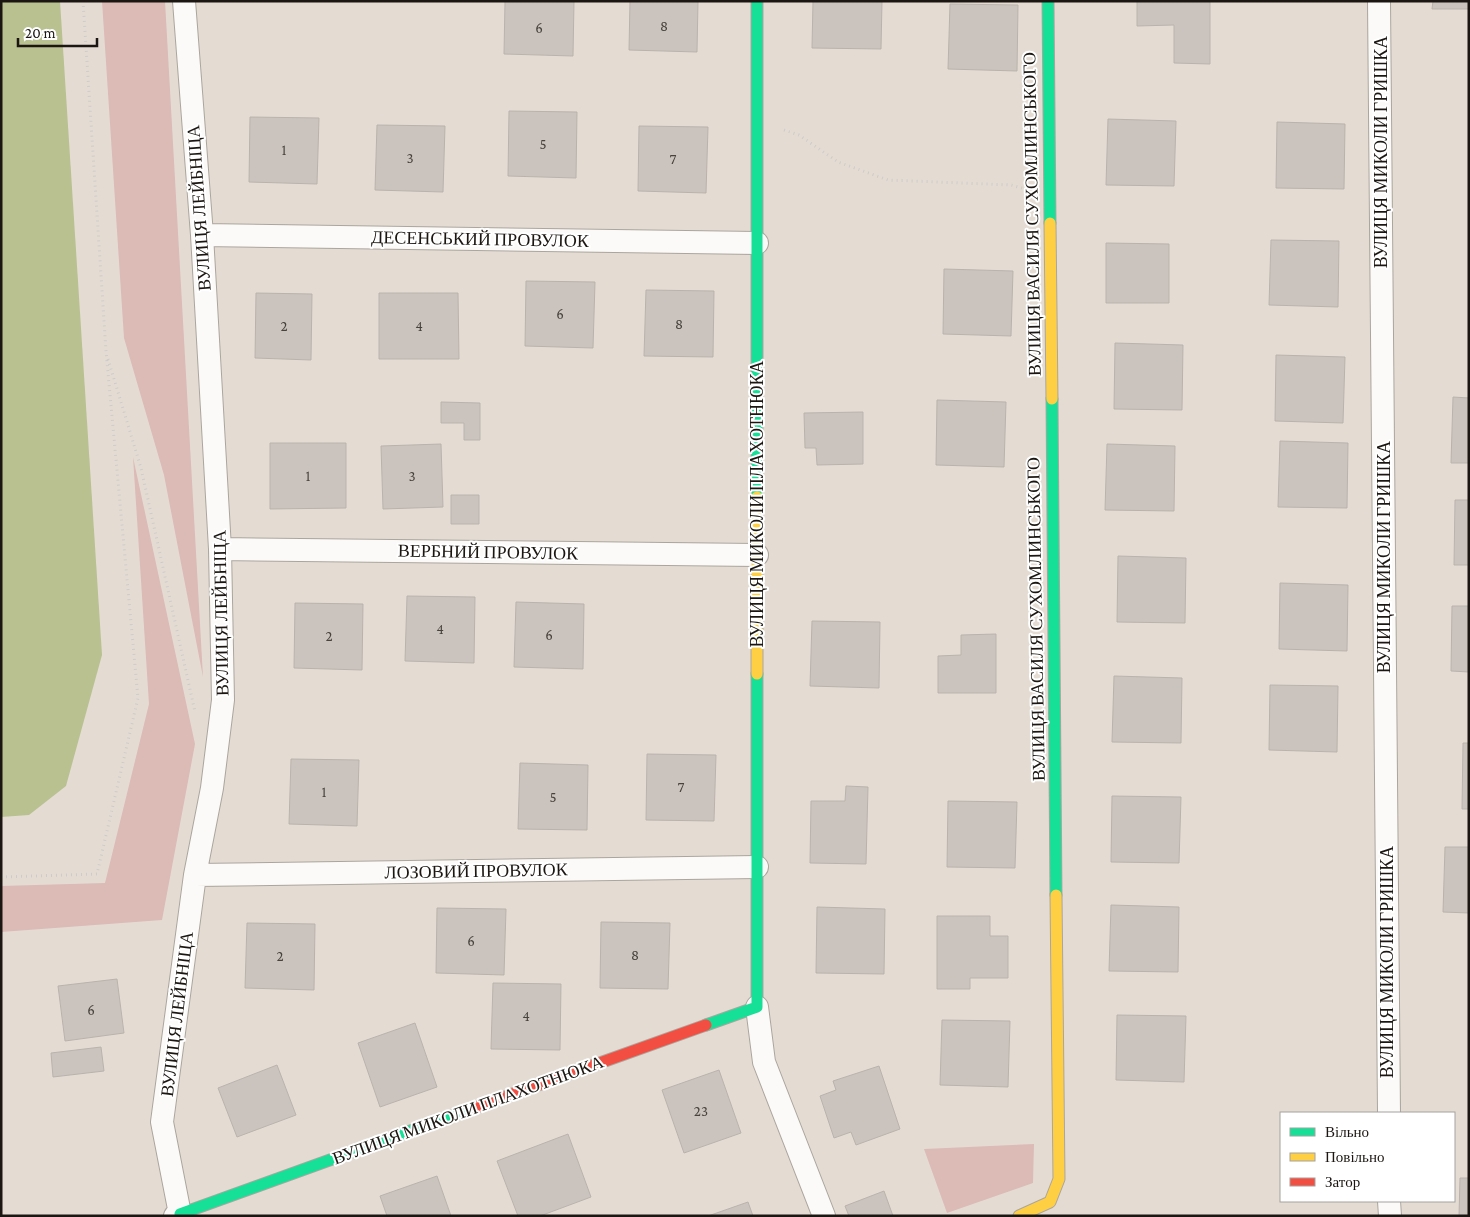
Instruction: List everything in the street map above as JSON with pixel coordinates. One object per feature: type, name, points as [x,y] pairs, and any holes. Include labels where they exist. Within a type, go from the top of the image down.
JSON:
[{"type":"street","name":"ВУЛИЦЯ ЛЕЙБНІЦА","points":[[177,1215],[162,1122],[195,875],[212,788],[223,700],[220,549],[202,235],[184,1]]},
{"type":"street","name":"ВУЛИЦЯ МИКОЛИ ПЛАХОТНЮКА","points":[[757,1],[757,1007],[764,1062],[824,1216]]},
{"type":"street","name":"ВУЛИЦЯ ВАСИЛЯ СУХОМЛИНСЬКОГО","points":[[1019,1216],[1050,1202],[1059,1179],[1048,1]]},
{"type":"street","name":"ВУЛИЦЯ МИКОЛИ ГРИШКА","points":[[1379,1],[1389,1112]]},
{"type":"street","name":"ДЕСЕНСЬКИЙ ПРОВУЛОК","points":[[202,235],[757,242]]},
{"type":"street","name":"ВЕРБНИЙ ПРОВУЛОК","points":[[220,549],[757,555]]},
{"type":"street","name":"ЛОЗОВИЙ ПРОВУЛОК","points":[[195,875],[757,866]]},
{"type":"street","name":"ВУЛИЦЯ МИКОЛИ ПЛАХОТНЮКА","points":[[177,1215],[757,1007]]},
{"type":"street","points":[[1390,1202],[1390,1216]]},
{"type":"path","points":[[1,877],[98,874],[138,698],[106,351],[84,1]]},
{"type":"path","points":[[757,121],[799,135],[838,162],[888,180],[1011,185],[1050,194]]},
{"type":"path","points":[[106,351],[141,468],[197,720]]},
{"type":"shaded area","points":[[1,1],[60,1],[102,655],[66,786],[29,815],[1,817]]},
{"type":"shaded area","points":[[102,1],[165,1],[203,677],[164,475],[124,338]]},
{"type":"shaded area","points":[[133,457],[195,744],[162,920],[1,932],[1,886],[105,883],[149,704]]},
{"type":"shaded area","points":[[1034,1144],[1033,1183],[947,1213],[924,1149]]},
{"type":"building","points":[[505,1],[574,1],[573,56],[504,54]]},
{"type":"building","points":[[630,1],[698,1],[697,52],[629,50]]},
{"type":"building","points":[[813,1],[882,1],[881,49],[812,48]]},
{"type":"building","points":[[1137,1],[1210,1],[1210,64],[1174,63],[1174,25],[1137,26]]},
{"type":"building","points":[[1433,1],[1469,1],[1469,9],[1432,9]]},
{"type":"building","points":[[950,4],[1018,5],[1017,71],[948,69]]},
{"type":"building","points":[[509,111],[577,112],[576,178],[508,176]]},
{"type":"building","points":[[250,117],[319,118],[317,184],[249,182]]},
{"type":"building","points":[[1108,119],[1176,121],[1174,186],[1106,185]]},
{"type":"building","points":[[1277,122],[1345,124],[1344,189],[1276,188]]},
{"type":"building","points":[[377,125],[445,126],[443,192],[375,190]]},
{"type":"building","points":[[639,126],[708,127],[706,193],[638,191]]},
{"type":"building","points":[[1271,240],[1339,241],[1338,307],[1269,305]]},
{"type":"building","points":[[1106,243],[1169,244],[1169,303],[1106,303]]},
{"type":"building","points":[[944,269],[1013,271],[1011,336],[943,334]]},
{"type":"building","points":[[526,281],[595,282],[593,348],[525,346]]},
{"type":"building","points":[[646,290],[714,291],[713,357],[644,356]]},
{"type":"building","points":[[256,293],[312,294],[311,360],[255,358]]},
{"type":"building","points":[[379,293],[458,293],[459,359],[379,359]]},
{"type":"building","points":[[1115,343],[1183,345],[1182,410],[1114,409]]},
{"type":"building","points":[[1276,355],[1345,357],[1343,423],[1275,421]]},
{"type":"building","points":[[1453,397],[1469,398],[1469,463],[1451,463]]},
{"type":"building","points":[[937,400],[1006,402],[1004,467],[936,465]]},
{"type":"building","points":[[441,402],[480,403],[480,440],[464,440],[464,423],[441,423]]},
{"type":"building","points":[[863,412],[863,464],[817,465],[816,448],[805,448],[804,413]]},
{"type":"building","points":[[1280,441],[1348,443],[1347,508],[1278,507]]},
{"type":"building","points":[[270,443],[346,443],[346,508],[270,509]]},
{"type":"building","points":[[441,444],[443,507],[383,509],[381,446]]},
{"type":"building","points":[[1107,444],[1175,446],[1174,511],[1105,510]]},
{"type":"building","points":[[451,495],[479,495],[479,524],[451,524]]},
{"type":"building","points":[[1455,500],[1469,500],[1469,565],[1454,565]]},
{"type":"building","points":[[1118,556],[1186,558],[1185,623],[1117,622]]},
{"type":"building","points":[[1280,583],[1348,585],[1347,651],[1279,649]]},
{"type":"building","points":[[407,596],[475,597],[474,663],[405,661]]},
{"type":"building","points":[[516,602],[584,604],[583,669],[514,667]]},
{"type":"building","points":[[295,603],[363,604],[362,670],[294,668]]},
{"type":"building","points":[[1452,606],[1469,606],[1469,672],[1451,671]]},
{"type":"building","points":[[812,621],[880,622],[879,688],[810,686]]},
{"type":"building","points":[[996,634],[996,693],[938,693],[938,656],[961,655],[961,635]]},
{"type":"building","points":[[1114,676],[1182,678],[1181,743],[1112,742]]},
{"type":"building","points":[[1270,685],[1338,686],[1337,752],[1269,750]]},
{"type":"building","points":[[1463,743],[1469,743],[1469,809],[1462,809]]},
{"type":"building","points":[[647,754],[716,755],[714,821],[646,820]]},
{"type":"building","points":[[291,759],[359,760],[357,826],[289,824]]},
{"type":"building","points":[[520,763],[588,765],[587,830],[518,829]]},
{"type":"building","points":[[846,786],[868,787],[866,864],[810,863],[811,801],[845,801]]},
{"type":"building","points":[[1112,796],[1181,797],[1179,863],[1111,862]]},
{"type":"building","points":[[948,801],[1017,802],[1015,868],[947,867]]},
{"type":"building","points":[[1445,847],[1469,847],[1469,913],[1443,912]]},
{"type":"building","points":[[1111,905],[1179,907],[1178,972],[1109,971]]},
{"type":"building","points":[[817,907],[885,909],[884,974],[816,973]]},
{"type":"building","points":[[437,908],[506,909],[504,975],[436,973]]},
{"type":"building","points":[[937,916],[990,916],[990,936],[1008,936],[1008,978],[970,978],[970,989],[937,989]]},
{"type":"building","points":[[601,922],[670,923],[668,989],[600,988]]},
{"type":"building","points":[[247,923],[315,924],[314,990],[245,988]]},
{"type":"building","points":[[117,979],[124,1033],[65,1041],[58,986]]},
{"type":"building","points":[[493,983],[561,984],[560,1050],[491,1049]]},
{"type":"building","points":[[1117,1015],[1186,1016],[1184,1082],[1116,1080]]},
{"type":"building","points":[[942,1020],[1010,1021],[1008,1087],[940,1085]]},
{"type":"building","points":[[415,1023],[437,1087],[380,1107],[358,1043]]},
{"type":"building","points":[[101,1047],[104,1071],[53,1077],[51,1053]]},
{"type":"building","points":[[277,1065],[296,1115],[237,1137],[218,1088]]},
{"type":"building","points":[[879,1066],[900,1129],[856,1145],[851,1132],[834,1138],[820,1096],[836,1090],[833,1081]]},
{"type":"building","points":[[719,1070],[741,1133],[684,1153],[662,1090]]},
{"type":"building","points":[[568,1134],[591,1197],[540,1216],[518,1216],[497,1161]]},
{"type":"building","points":[[437,1176],[451,1216],[387,1216],[380,1196]]},
{"type":"building","points":[[1460,1178],[1469,1178],[1469,1216],[1459,1216]]},
{"type":"building","points":[[884,1191],[893,1216],[849,1216],[845,1206]]},
{"type":"building","points":[[748,1202],[753,1216],[708,1216]]},
{"type":"traffic: fast","points":[[757,1],[757,497]]},
{"type":"traffic: fast","points":[[1048,1],[1050,223]]},
{"type":"traffic: fast","points":[[1052,399],[1056,895]]},
{"type":"traffic: fast","points":[[706,1025],[757,1007],[757,674]]},
{"type":"traffic: fast","points":[[180,1214],[471,1109]]},
{"type":"traffic: slow","points":[[1050,223],[1052,399]]},
{"type":"traffic: slow","points":[[757,497],[757,674]]},
{"type":"traffic: slow","points":[[1019,1216],[1050,1202],[1059,1179],[1056,895]]},
{"type":"traffic: jam","points":[[471,1109],[706,1025]]}]
